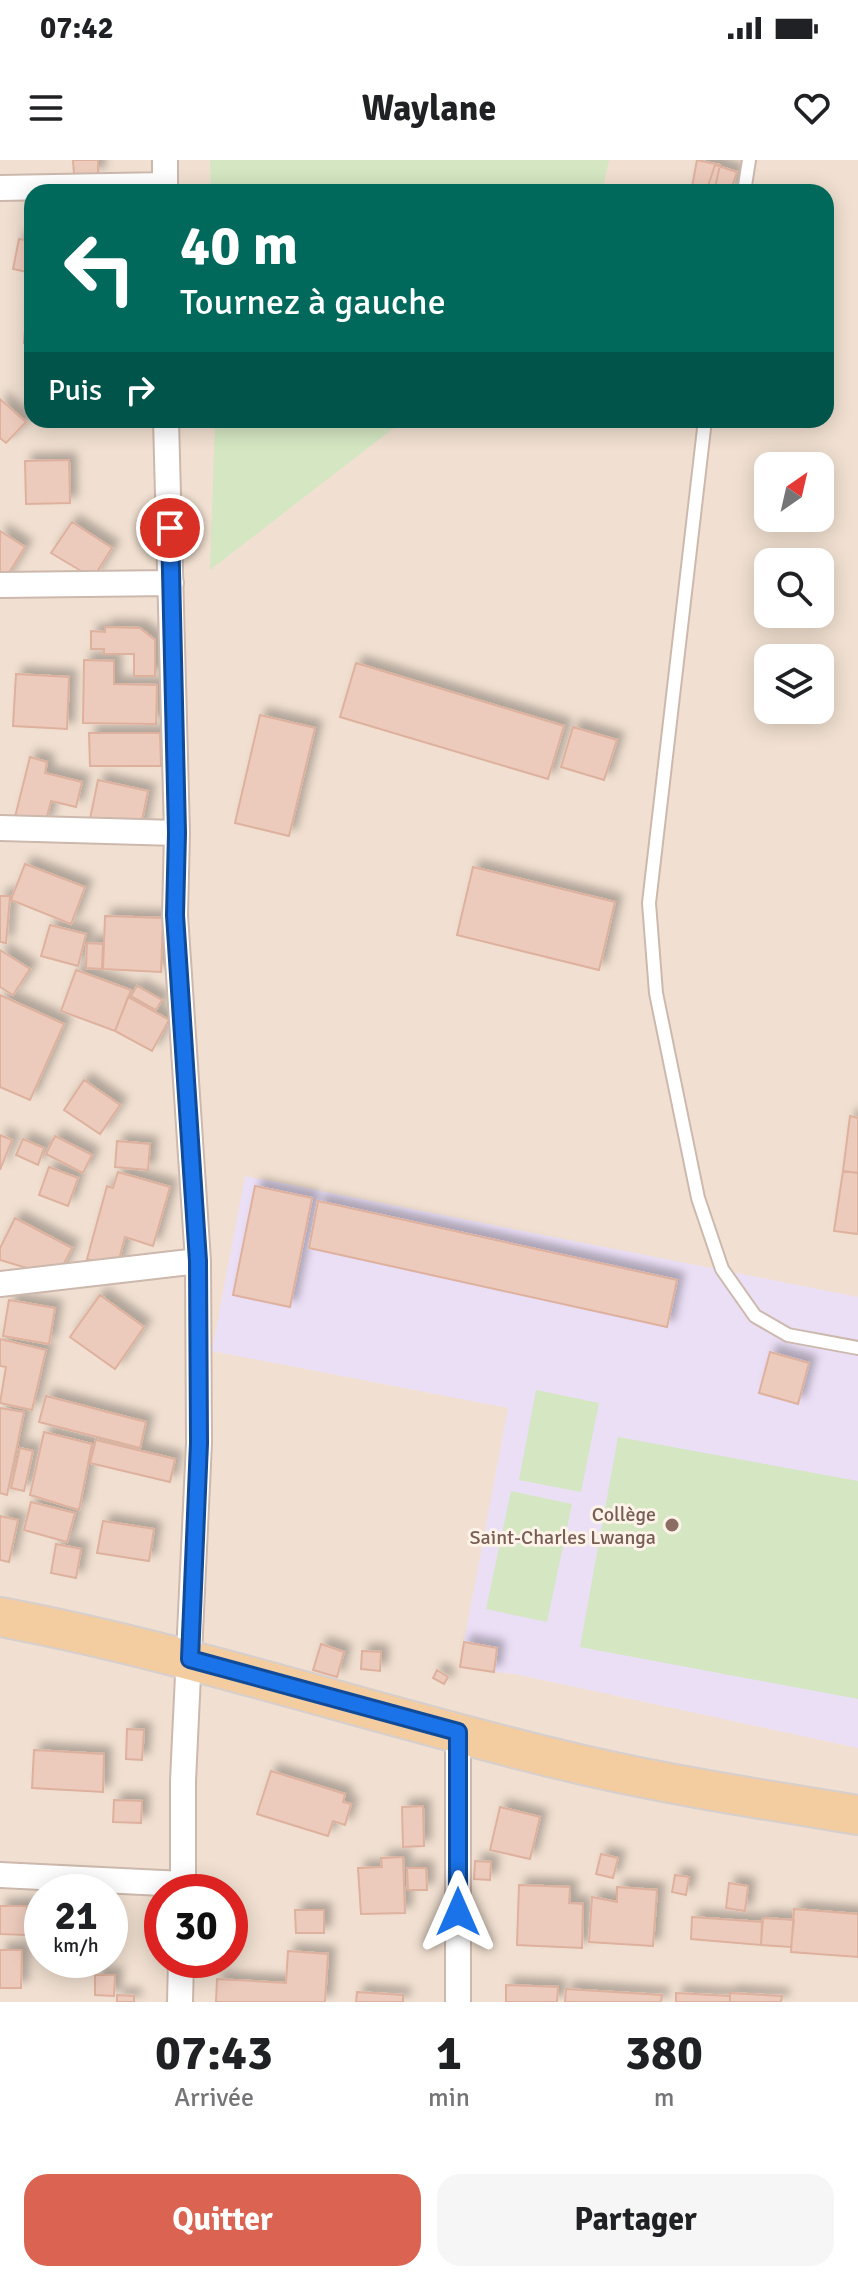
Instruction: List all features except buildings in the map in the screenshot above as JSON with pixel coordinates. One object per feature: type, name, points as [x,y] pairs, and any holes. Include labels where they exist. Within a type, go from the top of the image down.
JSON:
[{"type":"main road","points":[[0,1617],[190,1659],[583,1765],[722,1793],[858,1815]]},
{"type":"street","points":[[165,160],[165,184]]},
{"type":"street","points":[[0,188],[24,188]]},
{"type":"street","points":[[166,428],[178,995],[193,1158],[198,1261],[199,1443],[183,1781],[183,1874]]},
{"type":"street","points":[[0,585],[171,583]]},
{"type":"street","points":[[0,828],[177,833]]},
{"type":"street","points":[[0,1284],[198,1261]]},
{"type":"street","points":[[458,1732],[458,2002]]},
{"type":"street","points":[[0,1875],[144,1885]]},
{"type":"street","points":[[180,2002],[181,1978]]},
{"type":"lane","points":[[745,184],[749,160]]},
{"type":"lane","points":[[704,428],[649,903],[656,993],[698,1198],[722,1269],[755,1316],[788,1335],[858,1348]]},
{"type":"shaded area","points":[[0,160],[858,160],[858,2002],[0,2002]]},
{"type":"shaded area","name":"Collège Saint-Charles Lwanga","points":[[245,1176],[858,1297],[858,1748],[494,1672],[497,1648],[464,1642],[508,1408],[212,1351]]},
{"type":"green space","points":[[210,160],[609,160],[604,184],[211,184]]},
{"type":"green space","points":[[215,428],[394,428],[210,570]]},
{"type":"green space","points":[[536,1390],[599,1403],[581,1492],[519,1480]]},
{"type":"green space","points":[[618,1437],[858,1481],[858,1699],[580,1647]]},
{"type":"green space","points":[[511,1491],[572,1504],[547,1622],[486,1609]]},
{"type":"place","name":"Collège Saint-Charles Lwanga","points":[[672,1525]]},
{"type":"route","points":[[170,528],[177,833],[175,915],[180,1027],[193,1158],[198,1261],[199,1443],[190,1659],[458,1732],[458,1912]]}]
